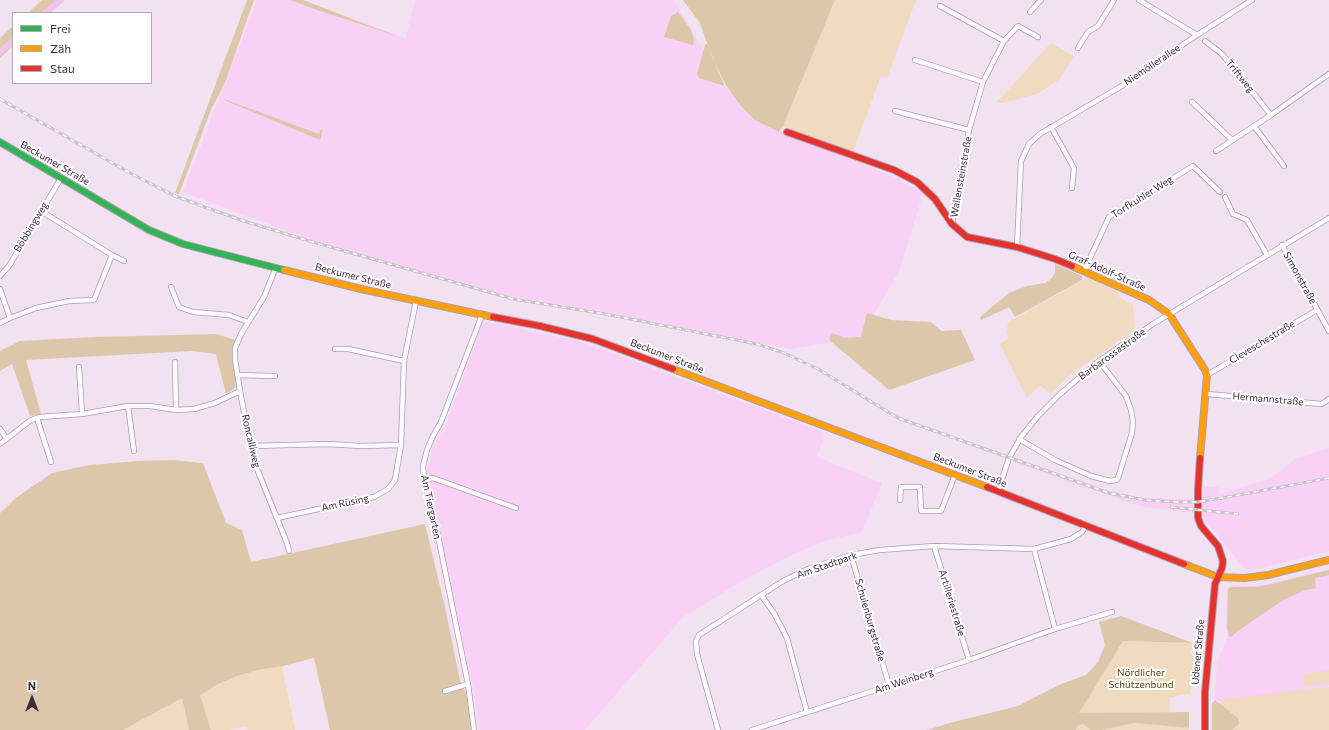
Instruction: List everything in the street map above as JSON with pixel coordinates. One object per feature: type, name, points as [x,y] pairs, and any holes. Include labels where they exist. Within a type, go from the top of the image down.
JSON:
[{"type":"main road","name":"Graf-Adolf-Straße","points":[[787,132],[894,170],[917,182],[935,199],[952,224],[967,237],[1017,247],[1055,259],[1120,286],[1149,300],[1169,314],[1207,375],[1207,394],[1198,490],[1198,518],[1201,526],[1222,553],[1222,568],[1218,577]]},
{"type":"main road","name":"Beckumer Straße","points":[[0,142],[149,230],[183,244],[276,268],[416,301],[575,334],[612,345],[998,491],[1218,577],[1245,578],[1268,575],[1329,560]]},
{"type":"main road","name":"Udener Straße","points":[[1205,730],[1205,692],[1208,648],[1215,584],[1218,577]]},
{"type":"street","points":[[1030,12],[1041,0]]},
{"type":"street","points":[[1078,48],[1088,32],[1098,26],[1114,0]]},
{"type":"street","points":[[1139,0],[1197,35]]},
{"type":"street","name":"Niemöllerallee","points":[[1017,247],[1021,161],[1029,144],[1040,134],[1125,84],[1252,0]]},
{"type":"street","points":[[940,6],[1004,41]]},
{"type":"street","name":"Wallensteinstraße","points":[[952,224],[969,130],[983,82],[1004,41],[1018,26],[1038,37]]},
{"type":"street","name":"Triftweg","points":[[1205,40],[1222,54],[1271,114]]},
{"type":"street","points":[[915,60],[983,82]]},
{"type":"street","points":[[1216,150],[1254,126],[1329,74]]},
{"type":"street","points":[[1192,102],[1232,140]]},
{"type":"street","name":"Wallensteinstraße","points":[[895,111],[969,130]]},
{"type":"street","points":[[1254,126],[1284,166]]},
{"type":"street","points":[[1051,127],[1074,168],[1072,188]]},
{"type":"street","name":"Torfkuhler Weg","points":[[1084,271],[1109,217],[1193,166],[1220,192]]},
{"type":"street","name":"Böbbingweg","points":[[0,276],[9,266],[61,178]]},
{"type":"street","points":[[1225,198],[1233,214],[1247,220],[1267,254]]},
{"type":"street","points":[[41,211],[124,261]]},
{"type":"street","name":"Barbarossastraße","points":[[998,491],[1009,458],[1019,439],[1038,416],[1060,394],[1099,361],[1169,314],[1329,218]]},
{"type":"street","name":"Simonstraße","points":[[1282,245],[1329,331]]},
{"type":"street","points":[[0,323],[36,308],[69,302],[94,300],[112,255]]},
{"type":"street","name":"Roncalliweg","points":[[276,268],[264,297],[240,334],[235,348],[235,360],[254,459],[289,551]]},
{"type":"street","points":[[171,287],[178,308],[193,312],[229,315],[248,322]]},
{"type":"street","points":[[0,289],[10,318]]},
{"type":"street","name":"Am Rüsing","points":[[277,518],[374,497],[388,489],[395,480],[401,445],[404,361],[416,301]]},
{"type":"street","name":"Cleveschestraße","points":[[1207,375],[1317,310]]},
{"type":"street","name":"Am Tiergarten","points":[[474,730],[468,684],[436,526],[424,480],[423,466],[432,436],[441,422],[482,315]]},
{"type":"street","points":[[335,349],[348,349],[404,361]]},
{"type":"street","points":[[1019,439],[1055,460],[1091,476],[1110,481],[1116,480],[1118,478],[1132,433],[1133,422],[1126,396],[1099,361]]},
{"type":"street","points":[[175,362],[176,410]]},
{"type":"street","points":[[79,367],[82,414]]},
{"type":"street","points":[[237,375],[275,376]]},
{"type":"street","points":[[0,444],[31,420],[37,418],[82,414],[128,406],[150,406],[176,410],[194,409],[215,403],[240,391]]},
{"type":"street","name":"Hermannstraße","points":[[1207,394],[1322,404],[1329,399]]},
{"type":"street","points":[[128,406],[134,450]]},
{"type":"street","points":[[37,418],[51,462]]},
{"type":"street","points":[[0,429],[7,439]]},
{"type":"street","points":[[252,446],[328,444],[360,446],[401,445]]},
{"type":"street","points":[[900,500],[901,487],[920,487],[921,511],[942,511],[955,475]]},
{"type":"street","points":[[424,480],[434,478],[516,508]]},
{"type":"street","name":"Am Stadtpark","points":[[718,730],[697,654],[696,641],[699,635],[783,581],[808,569],[851,555],[880,550],[934,546],[1034,549],[1071,538],[1082,532],[1086,525]]},
{"type":"street","name":"Artilleriestraße","points":[[934,546],[969,660]]},
{"type":"street","points":[[1034,549],[1054,629]]},
{"type":"street","name":"Schulenburgstraße","points":[[851,555],[889,685]]},
{"type":"street","points":[[760,595],[774,614],[787,638],[807,712]]},
{"type":"street","name":"Am Weinberg","points":[[752,730],[969,660],[1054,629],[1112,612]]},
{"type":"street","points":[[445,691],[468,684]]},
{"type":"shaded area","points":[[42,0],[65,0],[51,12],[29,12]]},
{"type":"shaded area","points":[[247,0],[254,0],[226,80],[212,107],[179,194],[175,193]]},
{"type":"shaded area","points":[[257,0],[294,0],[406,38],[415,0],[674,0],[724,86],[768,127],[897,178],[923,194],[899,271],[861,337],[791,349],[495,294],[320,243],[183,192]]},
{"type":"shaded area","points":[[290,0],[303,0],[397,36],[320,11]]},
{"type":"shaded area","points":[[683,0],[835,0],[783,126],[779,132],[755,120],[741,106],[725,84],[712,57],[700,23]]},
{"type":"shaded area","points":[[678,12],[691,30],[694,40],[693,45],[664,37],[671,16]]},
{"type":"shaded area","points":[[12,27],[12,47],[0,58],[0,38]]},
{"type":"shaded area","points":[[707,44],[724,86],[699,78],[697,74],[705,45]]},
{"type":"shaded area","points":[[224,100],[319,134],[321,129],[323,130],[320,140]]},
{"type":"shaded area","points":[[1055,264],[1082,276],[1082,280],[1015,317],[1009,307],[981,320],[980,317],[1009,293],[1027,286],[1045,283],[1051,279],[1055,273]]},
{"type":"shaded area","points":[[867,313],[891,320],[930,322],[942,331],[961,330],[975,360],[889,390],[829,340],[831,333],[846,338],[861,337]]},
{"type":"shaded area","points":[[487,322],[574,340],[603,349],[825,433],[817,457],[882,483],[862,532],[828,540],[795,553],[742,581],[683,617],[585,730],[480,730],[472,682],[425,478],[433,448],[447,422],[483,323]]},
{"type":"shaded area","points":[[216,334],[235,340],[233,359],[236,387],[226,394],[216,354],[192,351],[26,360],[41,414],[30,416],[12,364],[0,371],[0,351],[20,341],[96,337]]},
{"type":"shaded area","points":[[1329,448],[1329,551],[1260,568],[1245,569],[1205,520],[1203,514],[1144,507],[1015,463],[1017,459],[1104,489],[1125,494],[1146,498],[1190,499],[1203,498],[1204,487],[1219,487],[1219,494],[1266,480],[1284,469],[1293,460]]},
{"type":"shaded area","points":[[173,460],[203,463],[226,523],[242,530],[251,562],[425,524],[445,607],[460,681],[466,693],[472,730],[330,730],[314,658],[240,675],[218,684],[200,695],[211,730],[189,730],[182,698],[123,730],[0,730],[0,513],[17,497],[52,473],[89,465]]},
{"type":"shaded area","points":[[1329,569],[1329,686],[1301,696],[1244,710],[1214,699],[1217,662],[1228,636],[1226,627],[1228,587],[1232,585],[1254,586],[1267,584]]},
{"type":"shaded area","points":[[1329,570],[1329,575],[1315,578],[1316,588],[1306,590],[1283,600],[1229,637],[1227,627],[1229,588],[1267,585]]},
{"type":"shaded area","points":[[1121,616],[1193,643],[1123,641],[1079,713],[1189,712],[1189,728],[1134,723],[1102,730],[1091,730],[1083,724],[1077,726],[1076,730],[927,730],[1018,706],[1061,684],[1086,675],[1098,662],[1105,645],[1099,622]]},
{"type":"shaded area","points":[[1215,700],[1238,718],[1239,724],[1232,730],[1212,730],[1212,703]]},
{"type":"green space","points":[[835,0],[916,0],[887,78],[881,76],[853,152],[783,126]]},
{"type":"green space","points":[[1051,43],[1074,56],[1060,79],[1037,94],[1002,103],[997,102]]},
{"type":"green space","points":[[1089,277],[1119,292],[1119,297],[1133,305],[1135,330],[1071,374],[1050,394],[1040,385],[1027,398],[1000,344],[1008,338],[1006,331],[1009,322]]},
{"type":"green space","name":"Nördlicher Schützenbund","points":[[1123,641],[1193,643],[1190,654],[1195,658],[1190,694],[1170,697],[1170,713],[1078,713]]},
{"type":"green space","points":[[282,666],[295,730],[248,730],[247,726],[229,730],[211,730],[200,695],[218,684],[240,675]]},
{"type":"green space","points":[[1329,670],[1329,683],[1305,687],[1303,674]]},
{"type":"green space","points":[[1329,687],[1329,730],[1232,730],[1239,724],[1220,704],[1224,699]]},
{"type":"green space","points":[[182,698],[189,730],[123,730]]},
{"type":"green space","points":[[1134,723],[1189,728],[1189,730],[1102,730]]},
{"type":"green space","points":[[1083,724],[1102,730],[1076,730],[1077,726]]},
{"type":"waterway","points":[[46,12],[61,0]]},
{"type":"waterway","points":[[0,52],[12,42]]},
{"type":"railway","points":[[0,99],[130,173],[175,196],[210,209],[306,240],[513,299],[605,314],[757,344],[784,353],[818,369],[898,418],[1109,493],[1145,500],[1198,502],[1329,478]]},
{"type":"railway","points":[[1171,507],[1238,514]]},
{"type":"traffic: fast","points":[[0,142],[149,230],[183,244],[284,270]]},
{"type":"traffic: slow","points":[[1072,266],[1149,300],[1169,314],[1207,375],[1200,458]]},
{"type":"traffic: slow","points":[[284,270],[361,289],[493,317]]},
{"type":"traffic: slow","points":[[673,369],[987,487]]},
{"type":"traffic: slow","points":[[1184,564],[1218,577],[1245,578],[1268,575],[1329,560]]},
{"type":"traffic: jam","points":[[787,132],[894,170],[917,182],[935,199],[952,224],[967,237],[1017,247],[1072,266]]},
{"type":"traffic: jam","points":[[493,317],[540,326],[593,339],[673,369]]},
{"type":"traffic: jam","points":[[1200,458],[1198,518],[1201,526],[1218,546],[1223,561],[1222,568],[1215,584],[1205,692],[1205,730]]},
{"type":"traffic: jam","points":[[987,487],[1184,564]]}]
